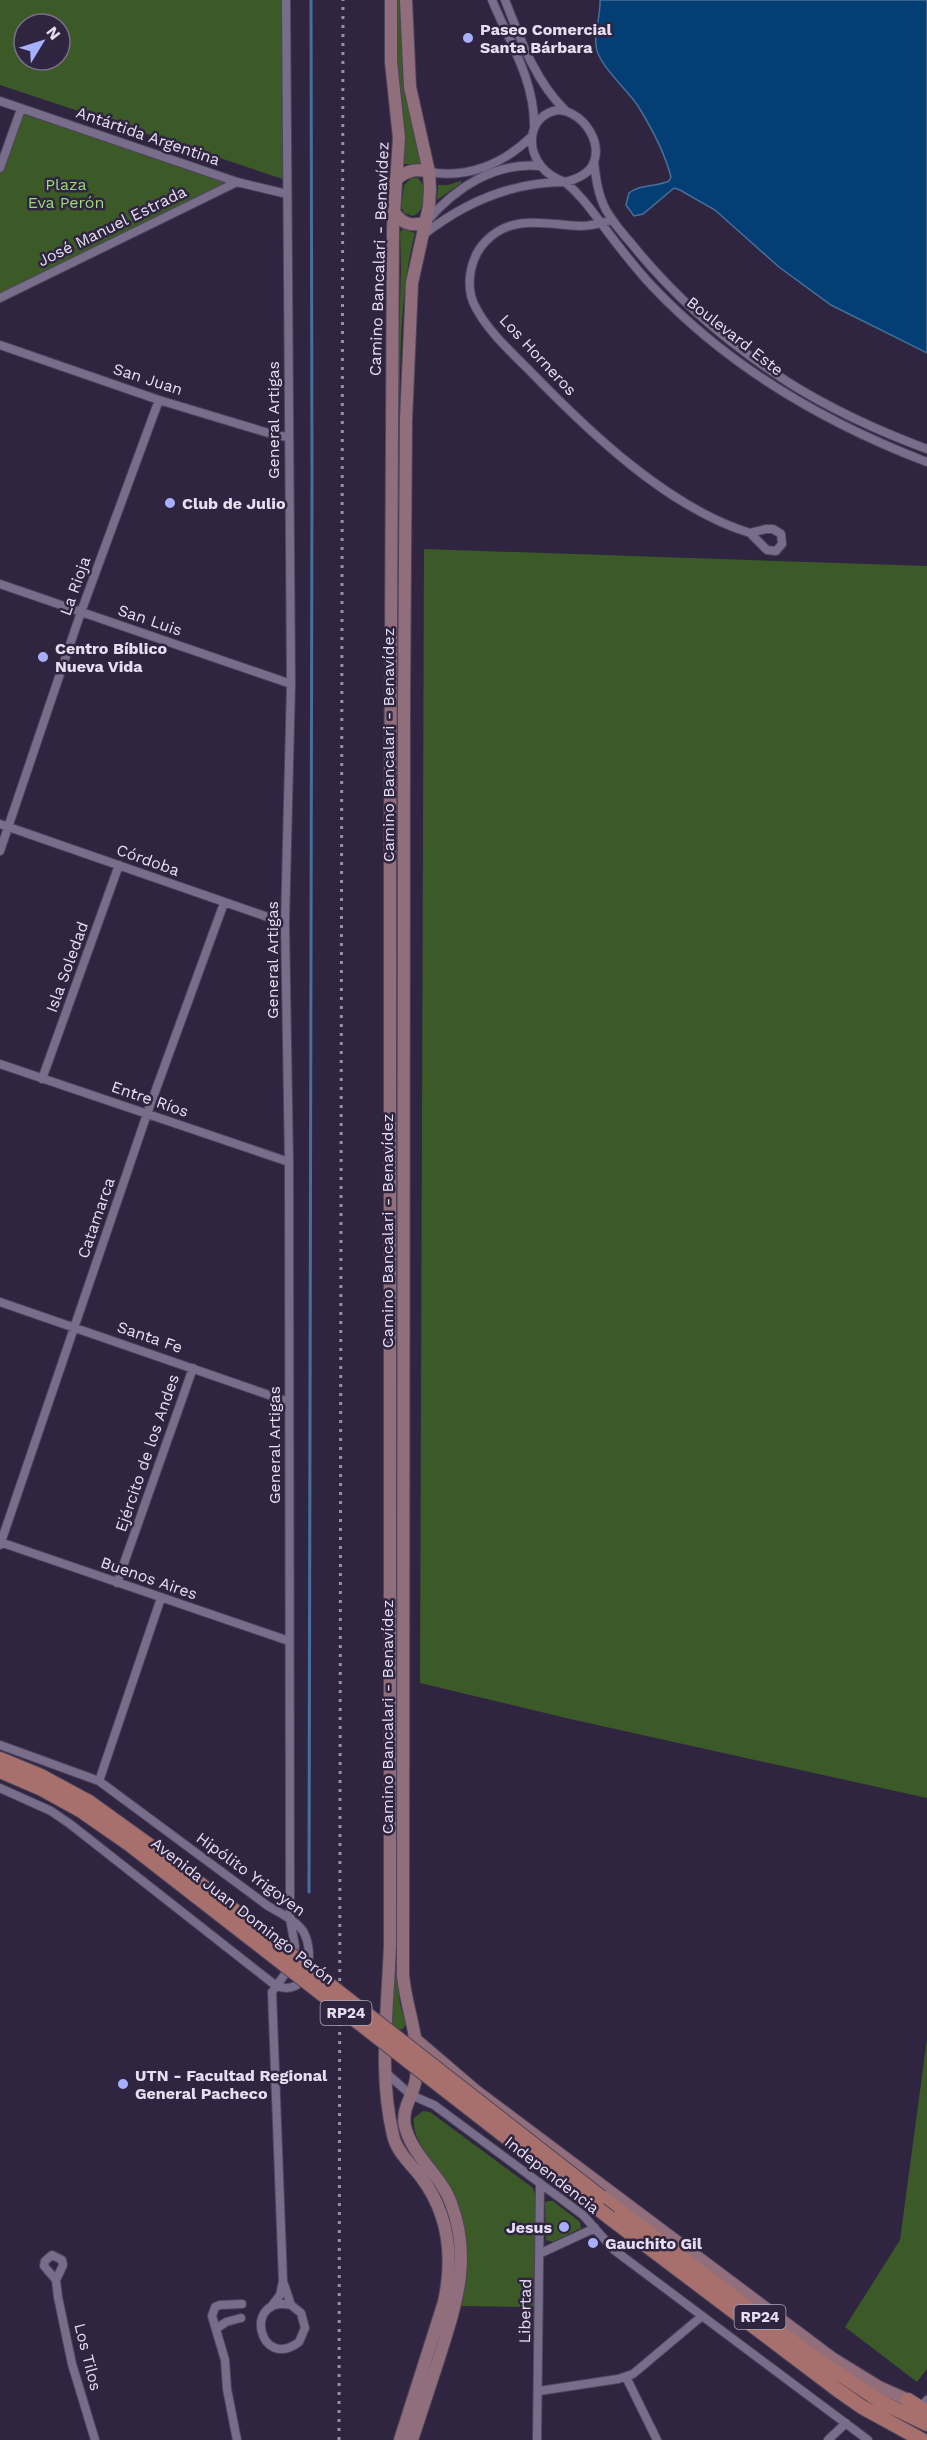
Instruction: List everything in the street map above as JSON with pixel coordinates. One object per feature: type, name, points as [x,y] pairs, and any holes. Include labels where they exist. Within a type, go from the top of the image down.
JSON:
[{"type":"main road","name":"Camino Bancalari - Benavídez","points":[[391,0],[391,62],[399,138],[394,182],[390,844],[390,1944],[384,2034],[385,2072],[394,2141],[434,2195],[441,2211],[449,2250],[448,2283],[440,2319],[400,2440]]},
{"type":"main road","name":"Camino Bancalari - Benavídez","points":[[406,0],[410,87],[429,172],[430,189],[412,283],[404,702],[403,1975],[406,2000],[416,2038],[417,2077],[405,2108],[405,2124],[413,2145],[449,2198],[459,2231],[462,2263],[461,2281],[454,2313],[412,2440]]},
{"type":"main road","points":[[394,182],[400,176],[413,170],[429,172]]},
{"type":"main road","points":[[394,213],[404,223],[424,228]]},
{"type":"main road","name":"RP24","points":[[0,1759],[40,1776],[171,1861],[601,2198],[806,2351],[883,2403],[927,2424]]},
{"type":"main road","name":"RP24","points":[[0,1771],[84,1806]]},
{"type":"main road","name":"Avenida Juan Domingo Perón","points":[[84,1806],[129,1844],[610,2218],[839,2391],[862,2407],[922,2440]]},
{"type":"main road","points":[[384,2034],[416,2038],[477,2091],[832,2358],[868,2381],[908,2400],[927,2404]]},
{"type":"street","name":"General Artigas","points":[[275,1985],[293,1963],[295,1946],[290,1919],[290,1162],[285,923],[291,684],[286,0]]},
{"type":"street","points":[[429,172],[453,175],[489,165],[505,158],[531,137],[534,127],[532,92],[492,0]]},
{"type":"street","points":[[424,228],[479,200],[532,183],[565,182],[580,177],[589,171],[594,162],[595,150],[589,130],[582,121],[565,110],[545,88],[517,32],[505,0]]},
{"type":"street","points":[[532,92],[545,88]]},
{"type":"street","name":"Antártida Argentina","points":[[0,101],[237,182],[287,194]]},
{"type":"street","points":[[0,168],[21,109]]},
{"type":"street","points":[[534,127],[546,114],[565,110]]},
{"type":"street","points":[[531,137],[540,165],[555,178],[565,182]]},
{"type":"street","name":"Boulevard Este","points":[[594,162],[600,194],[612,220],[658,276],[725,336],[792,384],[865,422],[927,449]]},
{"type":"street","points":[[424,228],[445,202],[479,178],[516,165],[540,165]]},
{"type":"street","name":"José Manuel Estrada","points":[[0,298],[237,182]]},
{"type":"street","name":"Boulevard Este","points":[[565,182],[579,194],[653,287],[718,346],[788,395],[861,434],[927,462]]},
{"type":"street","name":"Los Horneros","points":[[612,220],[582,226],[524,222],[499,230],[479,249],[472,264],[469,281],[475,308],[549,391],[618,454],[693,507],[720,522],[750,533]]},
{"type":"street","points":[[718,346],[725,336]]},
{"type":"street","name":"San Juan","points":[[0,345],[159,400],[288,437]]},
{"type":"street","name":"La Rioja","points":[[0,851],[4,826],[159,400]]},
{"type":"street","points":[[861,434],[865,422]]},
{"type":"street","name":"San Luis","points":[[0,584],[291,684]]},
{"type":"street","name":"Córdoba","points":[[4,826],[285,923]]},
{"type":"street","name":"Isla Soledad","points":[[42,1078],[119,865]]},
{"type":"street","name":"Catamarca","points":[[0,1543],[147,1114],[224,903]]},
{"type":"street","name":"Entre Ríos","points":[[0,1064],[290,1162]]},
{"type":"street","name":"Santa Fe","points":[[0,1302],[289,1402]]},
{"type":"street","name":"Ejército de los Andes","points":[[117,1583],[193,1368]]},
{"type":"street","name":"Buenos Aires","points":[[0,1543],[289,1641]]},
{"type":"street","points":[[99,1781],[161,1598]]},
{"type":"street","name":"Hipólito Yrigoyen","points":[[0,1745],[99,1781],[268,1906],[290,1919],[305,1934],[310,1964],[305,1976],[298,1984],[282,1988],[275,1985]]},
{"type":"street","points":[[0,1788],[44,1807],[70,1824],[275,1985],[272,2002],[283,2281],[280,2295],[262,2318],[261,2333],[270,2345],[286,2349],[299,2342],[305,2328],[301,2313],[291,2305],[283,2281]]},
{"type":"street","name":"Independencia","points":[[385,2072],[411,2096],[434,2105],[583,2215],[614,2250],[868,2440]]},
{"type":"street","name":"Libertad","points":[[537,2440],[541,2253],[540,2183]]},
{"type":"street","points":[[541,2253],[595,2228]]},
{"type":"street","name":"Los Tilos","points":[[56,2280],[72,2364],[95,2440]]},
{"type":"street","points":[[237,2440],[227,2389],[225,2360],[212,2316],[215,2307],[219,2305],[242,2304]]},
{"type":"street","points":[[271,2307],[277,2304],[291,2305]]},
{"type":"street","points":[[539,2391],[626,2377],[652,2360],[702,2316]]},
{"type":"street","points":[[216,2329],[226,2322],[241,2318]]},
{"type":"street","points":[[626,2377],[657,2440]]},
{"type":"street","points":[[828,2440],[846,2423]]},
{"type":"green space","points":[[0,0],[288,0],[292,182],[0,85]]},
{"type":"green space","points":[[396,0],[400,0],[403,84],[421,164],[402,164],[404,126],[398,86]]},
{"type":"green space","name":"Plaza Eva Perón","points":[[21,109],[237,182],[0,298],[0,168]]},
{"type":"green space","points":[[411,178],[418,178],[424,186],[420,211],[413,216],[404,213],[401,207],[404,185]]},
{"type":"green space","points":[[461,181],[461,183],[437,200],[438,185]]},
{"type":"green space","points":[[403,229],[415,233],[403,309],[399,436],[396,1960],[400,2004],[406,2024],[403,2029],[392,2030],[396,436],[400,232]]},
{"type":"green space","points":[[424,549],[927,566],[927,1798],[566,1718],[420,1683]]},
{"type":"green space","points":[[927,2039],[927,2369],[917,2382],[845,2327],[900,2240]]},
{"type":"green space","points":[[423,2111],[430,2112],[533,2188],[536,2198],[535,2307],[461,2306],[466,2268],[464,2230],[453,2194],[417,2138],[414,2118]]},
{"type":"green space","points":[[553,2201],[580,2222],[581,2228],[553,2242],[546,2240],[545,2203]]},
{"type":"water","points":[[600,0],[927,0],[927,353],[831,305],[779,267],[715,210],[680,190],[674,188],[643,214],[634,216],[626,205],[629,193],[638,188],[669,181],[671,177],[653,131],[643,114],[607,69],[598,53],[596,40]]},
{"type":"waterway","points":[[309,1892],[311,0]]},
{"type":"railway","points":[[339,2440],[343,0]]},
{"type":"place","name":"Paseo Comercial Santa Bárbara","points":[[468,38]]},
{"type":"place","name":"Club de Julio","points":[[170,503]]},
{"type":"place","name":"Centro Bíblico Nueva Vida","points":[[43,657]]},
{"type":"place","name":"UTN - Facultad Regional General Pacheco","points":[[123,2084]]},
{"type":"place","name":"Jesus","points":[[564,2227]]},
{"type":"place","name":"Gauchito Gil","points":[[593,2243]]}]
